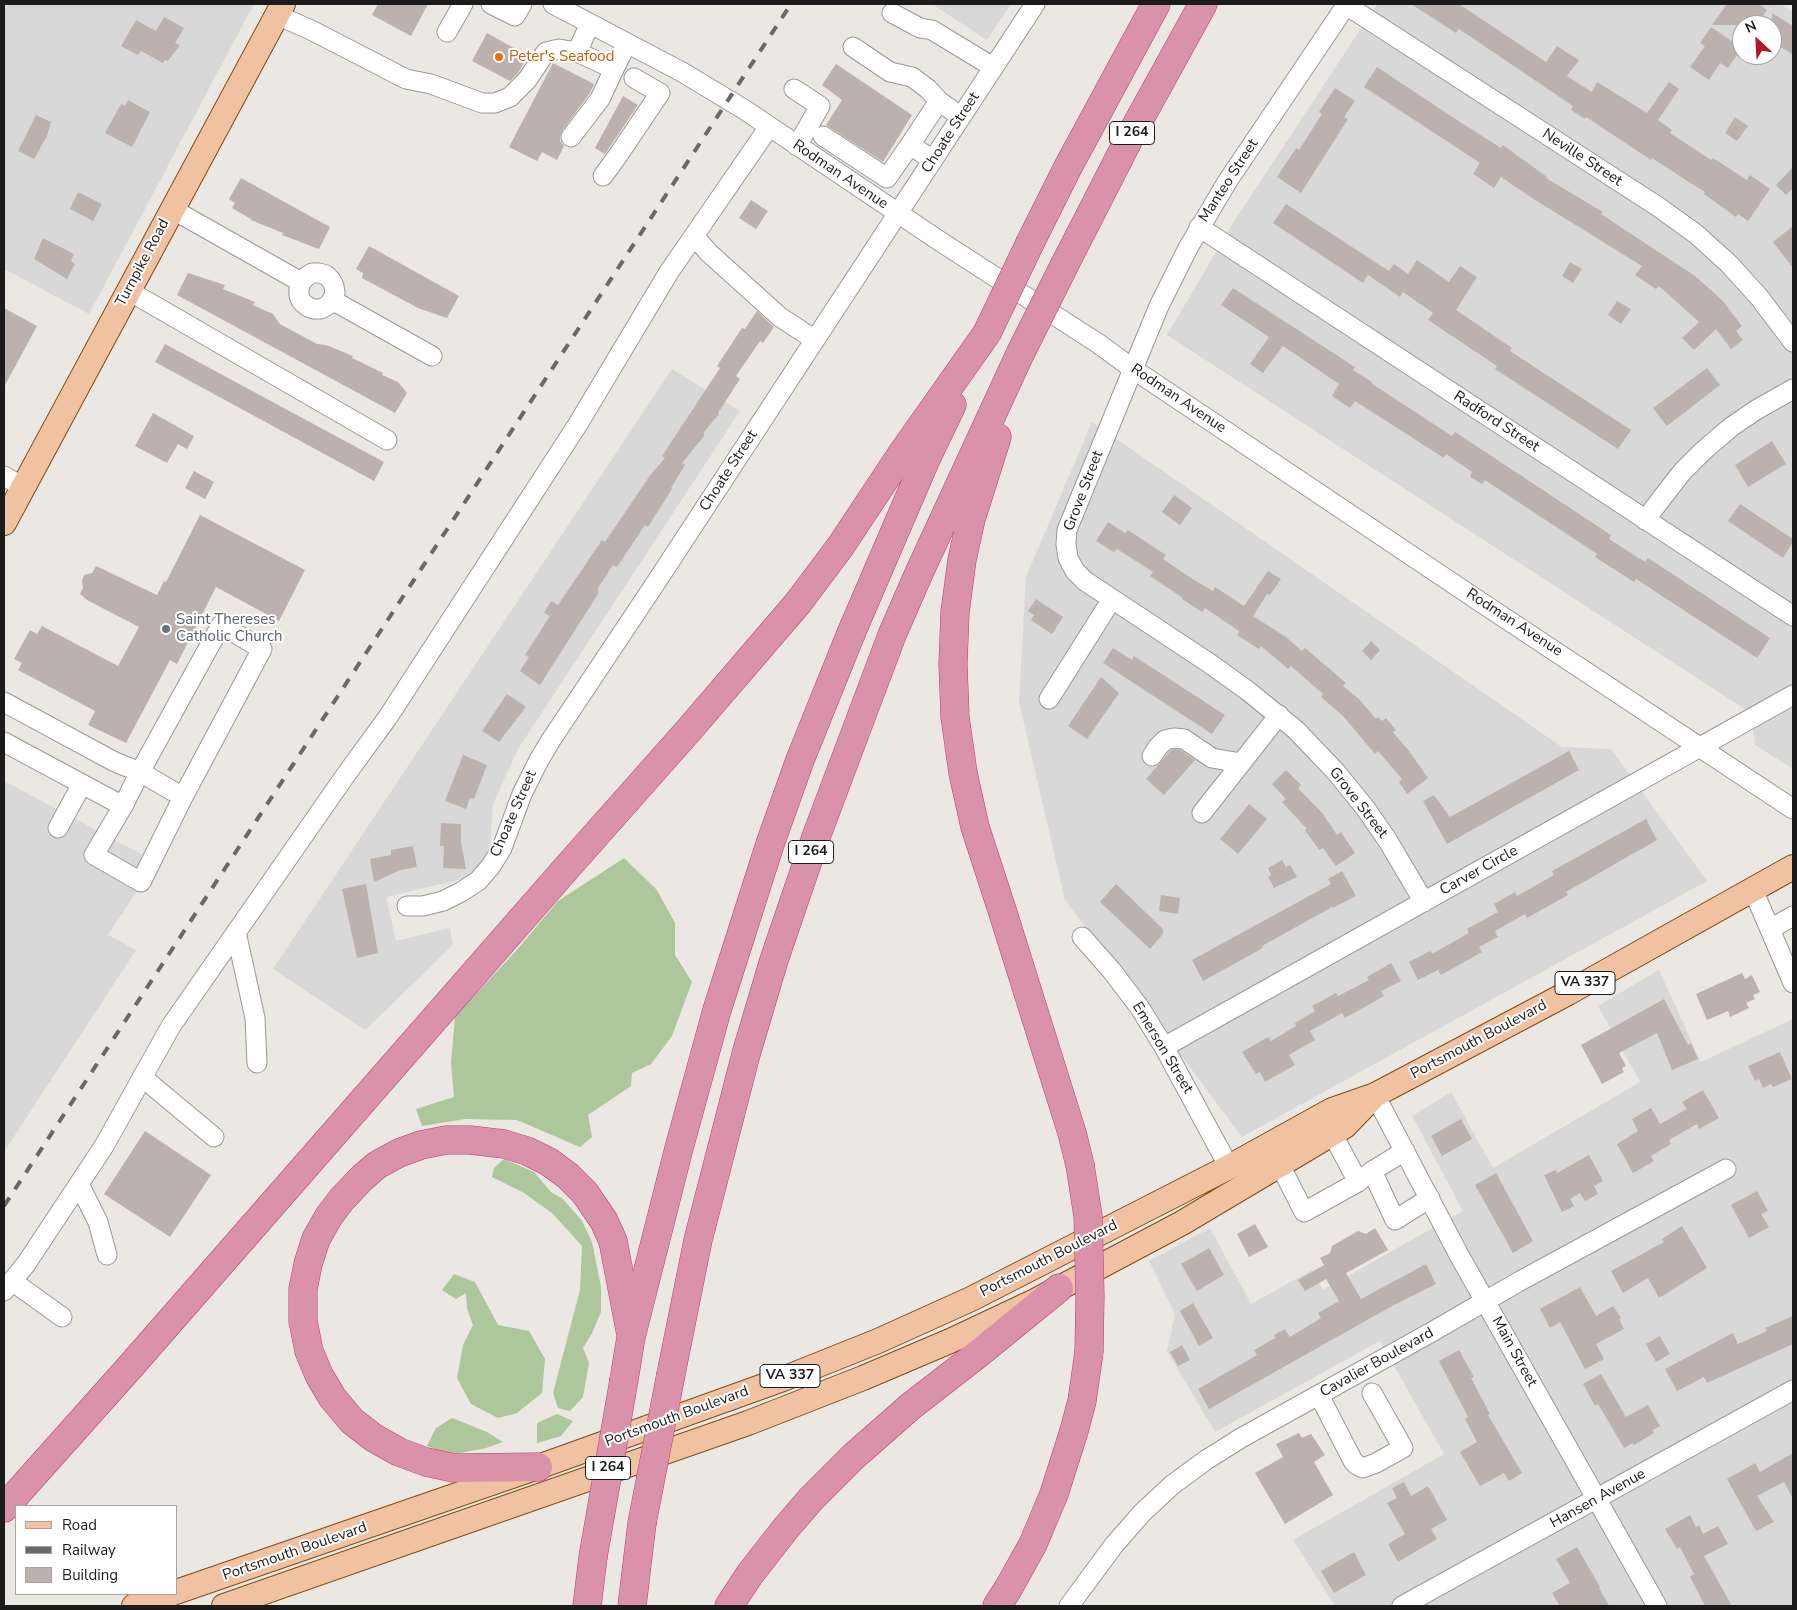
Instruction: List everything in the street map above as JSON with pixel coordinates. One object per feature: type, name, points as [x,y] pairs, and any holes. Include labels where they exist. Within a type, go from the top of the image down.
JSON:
[{"type":"highway","name":"I 264","points":[[587,1606],[593,1557],[631,1337],[679,1148],[717,1010],[800,760],[856,622],[926,459],[1030,242],[1068,167],[1156,4]]},
{"type":"highway","name":"I 264","points":[[632,1606],[642,1523],[698,1240],[746,1054],[774,960],[816,837],[892,635],[1020,354],[1132,133],[1203,4]]},
{"type":"highway","points":[[4,1508],[156,1338],[798,604],[840,547],[986,333]]},
{"type":"highway","points":[[997,1606],[1033,1544],[1054,1494],[1082,1401],[1089,1352],[1088,1216],[1080,1165],[1064,1106],[975,827],[963,773],[955,717],[953,664],[955,612],[962,560],[971,519],[988,470],[1020,354]]},
{"type":"highway","points":[[538,1467],[454,1468],[426,1462],[399,1452],[374,1438],[352,1420],[332,1397],[319,1375],[310,1351],[303,1321],[303,1289],[308,1264],[316,1239],[329,1216],[342,1199],[377,1165],[398,1153],[421,1145],[446,1140],[470,1140],[504,1144],[527,1151],[549,1162],[568,1176],[585,1193],[604,1221],[616,1255],[631,1337]]},
{"type":"highway","points":[[729,1606],[750,1574],[786,1528],[811,1499],[854,1456],[910,1406],[1059,1288]]},
{"type":"main road","name":"Turnpike Road","points":[[4,523],[14,481],[128,291],[280,10]]},
{"type":"main road","name":"Portsmouth Boulevard","points":[[178,1591],[538,1467],[783,1379],[878,1341],[971,1299],[1229,1167],[1332,1110],[1375,1096],[1568,993],[1793,867]]},
{"type":"main road","name":"Portsmouth Boulevard","points":[[224,1606],[748,1423],[863,1378],[950,1341],[1059,1288],[1182,1223],[1345,1126],[1375,1096]]},
{"type":"main road","points":[[134,1606],[168,1595]]},
{"type":"street","points":[[447,32],[463,4]]},
{"type":"street","points":[[491,4],[515,16],[522,4]]},
{"type":"street","name":"Rodman Avenue","points":[[553,4],[575,9],[590,24],[663,62],[745,110],[898,213],[1099,344],[1133,369],[1485,605],[1793,809]]},
{"type":"street","name":"Choate Street","points":[[407,906],[423,906],[443,901],[462,892],[478,880],[491,866],[502,848],[522,794],[551,740],[1035,4]]},
{"type":"street","name":"Manteo Street","points":[[1133,369],[1159,306],[1199,227],[1346,4]]},
{"type":"street","name":"Neville Street","points":[[1346,4],[1657,206],[1696,234],[1729,264],[1759,296],[1793,342]]},
{"type":"street","points":[[280,10],[311,30],[406,79],[431,84],[482,103],[495,103],[510,97],[527,80],[546,52],[559,48],[577,52],[614,69]]},
{"type":"street","points":[[892,13],[920,28],[932,30],[993,67]]},
{"type":"street","points":[[577,52],[590,24]]},
{"type":"street","points":[[571,137],[600,99],[627,43]]},
{"type":"street","points":[[853,47],[890,72],[912,77],[928,89],[939,102],[961,117]]},
{"type":"street","points":[[603,176],[660,93],[641,82],[663,62]]},
{"type":"street","points":[[794,89],[820,106],[797,146]]},
{"type":"street","points":[[822,136],[887,178],[939,102]]},
{"type":"street","points":[[62,1317],[8,1286],[26,1264],[104,1146],[170,1026],[388,717],[578,424],[669,272],[769,127]]},
{"type":"street","points":[[910,144],[933,160]]},
{"type":"street","points":[[172,209],[301,282]]},
{"type":"street","name":"Radford Street","points":[[1199,227],[1793,616]]},
{"type":"street","points":[[694,236],[709,254],[780,317],[815,340]]},
{"type":"street","points":[[312,273],[326,275],[334,286],[335,293],[332,300],[322,309],[308,307],[299,296],[301,282],[312,273]]},
{"type":"street","points":[[128,291],[386,440]]},
{"type":"street","points":[[332,300],[432,356]]},
{"type":"street","name":"Grove Street","points":[[1133,369],[1067,530],[1068,558],[1075,571],[1085,581],[1208,663],[1279,715],[1336,772],[1366,809],[1388,841],[1424,902]]},
{"type":"street","points":[[1645,520],[1682,472],[1703,451],[1732,426],[1793,389]]},
{"type":"street","points":[[1049,699],[1112,599]]},
{"type":"street","points":[[221,625],[262,649],[183,797],[141,882],[94,855],[123,806],[140,772],[221,625]]},
{"type":"street","name":"Carver Circle","points":[[1164,1047],[1793,695]]},
{"type":"street","points":[[4,702],[115,762],[140,772],[183,797]]},
{"type":"street","points":[[1202,813],[1279,715]]},
{"type":"street","points":[[1152,756],[1165,740],[1174,738],[1184,739],[1212,758],[1241,763]]},
{"type":"street","points":[[4,742],[123,806]]},
{"type":"street","points":[[58,828],[82,784]]},
{"type":"street","points":[[1752,890],[1793,983]]},
{"type":"street","points":[[1770,929],[1793,916]]},
{"type":"street","points":[[236,932],[255,1018],[257,1063]]},
{"type":"street","name":"Emerson Street","points":[[1082,937],[1134,1001],[1164,1047],[1229,1167]]},
{"type":"street","points":[[142,1077],[214,1137]]},
{"type":"street","name":"Main Street","points":[[1375,1096],[1485,1301],[1657,1606]]},
{"type":"street","points":[[1332,1133],[1365,1176],[1395,1220],[1430,1198]]},
{"type":"street","points":[[1280,1165],[1304,1212],[1405,1151]]},
{"type":"street","name":"Cavalier Boulevard","points":[[1069,1606],[1114,1544],[1142,1514],[1172,1485],[1206,1460],[1241,1438],[1485,1301],[1726,1169]]},
{"type":"street","points":[[79,1184],[98,1222],[107,1255]]},
{"type":"street","name":"Hansen Avenue","points":[[1402,1606],[1597,1500],[1793,1390]]},
{"type":"street","points":[[1319,1395],[1352,1460],[1356,1465],[1363,1468],[1403,1448],[1372,1393]]},
{"type":"shaded area","points":[[4,4],[254,4],[89,314],[4,269]]},
{"type":"shaded area","points":[[932,4],[1011,4],[987,40]]},
{"type":"shaded area","points":[[1377,4],[1780,4],[1793,12],[1793,769],[1755,745],[1751,713],[1167,335],[1235,220]]},
{"type":"shaded area","points":[[672,369],[740,411],[518,749],[493,804],[488,873],[386,897],[396,941],[450,928],[453,945],[365,1030],[273,969]]},
{"type":"shaded area","points":[[1092,422],[1562,747],[1611,749],[1707,881],[1242,1137],[1065,900],[1019,702],[1026,577]]},
{"type":"shaded area","points":[[4,781],[156,862],[108,935],[136,950],[4,1152]]},
{"type":"shaded area","points":[[1659,970],[1701,1062],[1793,1019],[1793,1606],[1335,1606],[1293,1540],[1444,1454],[1380,1341],[1215,1432],[1167,1351],[1175,1314],[1149,1261],[1210,1228],[1251,1304],[1312,1270],[1323,1290],[1463,1211],[1412,1116],[1451,1092],[1493,1168],[1640,1082],[1598,1006]]},
{"type":"green space","points":[[624,858],[657,890],[675,923],[675,955],[692,982],[672,1036],[651,1064],[632,1073],[631,1086],[588,1115],[592,1137],[580,1147],[517,1120],[465,1119],[422,1126],[416,1109],[454,1097],[451,1063],[455,1016],[516,951],[558,901]]},
{"type":"green space","points":[[504,1159],[534,1172],[551,1192],[563,1199],[582,1221],[592,1242],[601,1287],[601,1312],[583,1348],[589,1363],[583,1397],[570,1411],[558,1408],[553,1393],[580,1290],[582,1246],[552,1213],[524,1193],[492,1177],[494,1168]]},
{"type":"green space","points":[[454,1274],[475,1282],[498,1325],[529,1331],[545,1359],[542,1393],[517,1413],[498,1418],[471,1404],[457,1378],[463,1345],[473,1325],[467,1308],[466,1293],[456,1299],[442,1290]]},
{"type":"green space","points":[[557,1414],[573,1421],[561,1436],[537,1443],[537,1423]]},
{"type":"green space","points":[[452,1418],[487,1432],[503,1442],[486,1448],[450,1455],[427,1446],[436,1428]]},
{"type":"building","points":[[378,4],[428,4],[411,36],[372,15]]},
{"type":"building","points":[[1411,4],[1459,4],[1546,62],[1557,46],[1579,60],[1567,76],[1592,92],[1597,82],[1647,113],[1669,82],[1679,89],[1658,120],[1672,130],[1670,133],[1711,160],[1713,158],[1747,180],[1750,175],[1770,189],[1748,221],[1738,214],[1736,217],[1704,194],[1705,192],[1652,158],[1651,160],[1586,117],[1585,119],[1571,110],[1573,106],[1459,29],[1456,33]]},
{"type":"building","points":[[1727,4],[1759,4],[1767,10],[1764,15],[1732,15],[1732,25],[1712,25]]},
{"type":"building","points":[[164,17],[184,28],[175,43],[180,45],[168,61],[165,60],[163,63],[141,51],[138,55],[121,46],[136,20],[156,31]]},
{"type":"building","points":[[1782,19],[1793,26],[1793,55],[1782,48]]},
{"type":"building","points":[[1711,27],[1732,41],[1732,62],[1728,68],[1720,63],[1709,80],[1690,67],[1705,46],[1700,43]]},
{"type":"building","points":[[487,33],[528,56],[518,73],[510,81],[472,61]]},
{"type":"building","points":[[553,63],[594,84],[590,93],[562,131],[560,141],[564,146],[557,160],[542,152],[537,161],[509,147]]},
{"type":"building","points":[[836,64],[912,115],[883,162],[826,125],[842,100],[822,85]]},
{"type":"building","points":[[1377,67],[1501,148],[1503,145],[1546,178],[1603,212],[1601,214],[1695,276],[1722,300],[1742,326],[1736,331],[1743,340],[1731,349],[1716,329],[1694,350],[1682,338],[1699,322],[1659,286],[1656,289],[1635,275],[1642,266],[1501,177],[1494,188],[1473,174],[1480,163],[1364,87]]},
{"type":"building","points":[[1335,88],[1355,101],[1344,117],[1348,119],[1301,193],[1277,177],[1296,148],[1299,150],[1322,114],[1319,112]]},
{"type":"building","points":[[623,96],[638,105],[605,154],[595,148]]},
{"type":"building","points":[[128,100],[150,112],[132,147],[105,133],[121,104],[125,106]]},
{"type":"building","points":[[36,115],[51,122],[47,136],[34,159],[18,151]]},
{"type":"building","points":[[1735,117],[1748,126],[1737,141],[1725,133]]},
{"type":"building","points":[[1793,167],[1793,188],[1786,195],[1776,185]]},
{"type":"building","points":[[241,178],[330,227],[319,249],[282,235],[283,233],[251,220],[232,208],[235,203],[229,199]]},
{"type":"building","points":[[78,192],[102,204],[93,221],[70,209]]},
{"type":"building","points":[[751,200],[768,211],[756,229],[739,218]]},
{"type":"building","points":[[1286,204],[1389,271],[1394,264],[1408,274],[1417,260],[1449,282],[1460,266],[1477,277],[1456,310],[1512,348],[1510,351],[1631,430],[1618,449],[1495,369],[1497,366],[1428,320],[1433,313],[1403,292],[1400,297],[1368,275],[1363,283],[1273,223]]},
{"type":"building","points":[[1793,226],[1793,268],[1773,242]]},
{"type":"building","points":[[43,238],[74,254],[71,261],[75,264],[67,279],[34,259]]},
{"type":"building","points":[[369,246],[459,296],[447,318],[418,308],[362,278],[363,273],[356,269]]},
{"type":"building","points":[[1570,262],[1582,269],[1573,283],[1562,276]]},
{"type":"building","points":[[188,273],[225,285],[223,289],[255,302],[253,305],[273,314],[280,324],[317,344],[326,345],[353,356],[352,358],[398,382],[407,393],[395,413],[177,295]]},
{"type":"building","points":[[1233,288],[1355,367],[1353,370],[1371,383],[1452,436],[1455,432],[1611,535],[1609,539],[1645,562],[1648,558],[1770,638],[1757,658],[1636,579],[1634,582],[1595,557],[1597,554],[1485,480],[1482,484],[1470,477],[1472,472],[1446,454],[1444,458],[1355,401],[1350,408],[1332,396],[1339,384],[1283,346],[1263,373],[1250,364],[1269,337],[1221,305]]},
{"type":"building","points":[[1617,301],[1631,309],[1621,324],[1608,315]]},
{"type":"building","points":[[4,308],[37,326],[4,387]]},
{"type":"building","points":[[757,311],[774,327],[763,343],[760,341],[736,376],[740,379],[719,414],[704,432],[704,436],[682,463],[685,465],[648,527],[645,525],[617,567],[613,565],[598,588],[598,594],[540,685],[520,671],[529,657],[525,655],[550,616],[544,613],[551,601],[558,605],[602,540],[605,542],[651,474],[665,458],[662,456],[720,368],[717,366],[742,328],[745,329]]},
{"type":"building","points":[[165,344],[384,462],[374,481],[155,362]]},
{"type":"building","points":[[1707,368],[1720,385],[1667,426],[1653,408]]},
{"type":"building","points":[[153,413],[194,436],[187,449],[178,444],[167,463],[135,446]]},
{"type":"building","points":[[1772,441],[1786,464],[1748,487],[1735,465]]},
{"type":"building","points":[[194,471],[214,482],[205,499],[185,488]]},
{"type":"building","points":[[1174,495],[1192,508],[1180,525],[1162,512]]},
{"type":"building","points":[[1740,504],[1793,539],[1783,558],[1728,521]]},
{"type":"building","name":"Saint Thereses Catholic Church","points":[[200,515],[305,570],[279,621],[216,587],[177,664],[170,660],[126,743],[88,725],[95,711],[18,670],[22,663],[14,659],[30,630],[37,634],[42,626],[118,666],[139,627],[87,600],[80,594],[83,588],[82,581],[84,575],[92,573],[96,566],[157,595],[164,581],[166,582]]},
{"type":"building","points":[[1108,522],[1125,533],[1128,530],[1166,555],[1163,559],[1194,580],[1213,591],[1215,587],[1244,606],[1268,571],[1281,579],[1270,595],[1267,594],[1253,616],[1286,637],[1302,651],[1305,648],[1346,683],[1343,686],[1359,699],[1376,719],[1378,717],[1382,721],[1386,718],[1396,730],[1393,732],[1428,778],[1407,794],[1399,782],[1402,779],[1378,751],[1375,754],[1343,716],[1321,697],[1323,694],[1291,666],[1288,669],[1261,646],[1259,649],[1237,635],[1239,631],[1205,608],[1202,612],[1182,599],[1150,576],[1153,572],[1117,549],[1114,552],[1096,541]]},
{"type":"building","points":[[1036,599],[1063,617],[1052,634],[1031,620],[1034,615],[1028,611]]},
{"type":"building","points":[[1371,641],[1380,650],[1371,660],[1362,651]]},
{"type":"building","points":[[1113,648],[1132,660],[1134,656],[1225,715],[1212,734],[1103,663]]},
{"type":"building","points":[[1101,677],[1119,693],[1087,739],[1068,726]]},
{"type":"building","points":[[507,694],[526,707],[499,742],[482,731]]},
{"type":"building","points":[[1171,750],[1180,750],[1195,760],[1164,795],[1146,779]]},
{"type":"building","points":[[1569,751],[1579,770],[1447,844],[1423,801],[1434,795],[1450,817]]},
{"type":"building","points":[[463,755],[487,765],[474,799],[470,798],[466,809],[445,801]]},
{"type":"building","points":[[1286,770],[1301,785],[1298,788],[1323,814],[1337,835],[1341,832],[1355,853],[1336,866],[1323,848],[1319,850],[1305,830],[1307,829],[1282,802],[1286,799],[1272,784]]},
{"type":"building","points":[[1249,804],[1267,819],[1238,854],[1220,839]]},
{"type":"building","points":[[1646,819],[1657,840],[1566,892],[1568,895],[1527,918],[1525,914],[1495,931],[1498,937],[1479,947],[1482,952],[1441,975],[1438,970],[1418,980],[1409,962],[1430,951],[1432,954],[1469,933],[1467,929],[1498,912],[1494,904],[1515,892],[1517,896],[1554,875],[1552,871]]},
{"type":"building","points":[[441,823],[461,824],[461,842],[466,869],[443,868],[444,846],[440,846]]},
{"type":"building","points":[[413,846],[417,867],[400,870],[374,882],[370,859],[391,855],[391,850]]},
{"type":"building","points":[[1282,860],[1286,867],[1290,865],[1297,877],[1274,888],[1268,877],[1271,875],[1268,868]]},
{"type":"building","points":[[1342,871],[1356,896],[1332,907],[1203,981],[1192,960],[1331,884],[1328,879]]},
{"type":"building","points":[[366,884],[378,953],[357,958],[342,889]]},
{"type":"building","points":[[1116,884],[1163,929],[1163,934],[1150,949],[1100,902]]},
{"type":"building","points":[[1161,895],[1180,898],[1178,914],[1159,911]]},
{"type":"building","points":[[1391,963],[1401,981],[1381,991],[1384,996],[1345,1018],[1342,1013],[1310,1031],[1315,1040],[1289,1055],[1295,1065],[1265,1082],[1260,1072],[1256,1074],[1242,1052],[1268,1037],[1271,1041],[1296,1026],[1295,1023],[1315,1011],[1312,1006],[1336,993],[1338,996],[1369,980],[1367,977]]},
{"type":"building","points":[[1742,973],[1745,979],[1752,975],[1760,992],[1753,995],[1755,999],[1746,1003],[1749,1008],[1730,1017],[1728,1011],[1707,1020],[1696,994]]},
{"type":"building","points":[[1664,999],[1688,1045],[1691,1043],[1698,1059],[1672,1070],[1657,1033],[1619,1053],[1626,1066],[1622,1068],[1624,1072],[1602,1084],[1581,1045]]},
{"type":"building","points":[[1780,1052],[1792,1079],[1773,1087],[1771,1084],[1763,1088],[1759,1079],[1755,1081],[1748,1066]]},
{"type":"building","points":[[1703,1090],[1719,1118],[1699,1129],[1697,1124],[1669,1140],[1671,1144],[1651,1156],[1654,1161],[1633,1173],[1617,1144],[1638,1131],[1632,1119],[1651,1108],[1660,1124],[1687,1109],[1682,1102]]},
{"type":"building","points":[[1461,1119],[1472,1139],[1442,1156],[1431,1136]]},
{"type":"building","points":[[145,1131],[211,1175],[170,1237],[104,1194]]},
{"type":"building","points":[[1589,1155],[1603,1181],[1594,1186],[1598,1194],[1585,1201],[1580,1193],[1570,1199],[1574,1206],[1562,1212],[1544,1175],[1556,1170],[1557,1173]]},
{"type":"building","points":[[1496,1173],[1533,1241],[1513,1253],[1475,1185]]},
{"type":"building","points":[[1757,1191],[1768,1211],[1761,1214],[1769,1227],[1749,1238],[1731,1205]]},
{"type":"building","points":[[1255,1224],[1268,1247],[1249,1257],[1237,1234]]},
{"type":"building","points":[[1682,1226],[1707,1268],[1659,1298],[1648,1278],[1623,1293],[1611,1271],[1664,1242],[1662,1239]]},
{"type":"building","points":[[1375,1228],[1388,1250],[1346,1273],[1361,1299],[1426,1264],[1436,1284],[1392,1306],[1209,1409],[1198,1389],[1257,1355],[1254,1350],[1275,1338],[1274,1335],[1285,1329],[1290,1337],[1321,1318],[1318,1313],[1339,1301],[1326,1279],[1305,1291],[1298,1280],[1324,1265],[1320,1258],[1330,1253],[1332,1246],[1358,1231],[1366,1234]]},
{"type":"building","points":[[1209,1248],[1224,1275],[1197,1291],[1181,1264]]},
{"type":"building","points":[[1580,1287],[1596,1316],[1613,1306],[1621,1318],[1619,1319],[1624,1329],[1596,1344],[1604,1359],[1585,1369],[1560,1322],[1550,1328],[1540,1309]]},
{"type":"building","points":[[1193,1303],[1213,1338],[1199,1346],[1180,1311]]},
{"type":"building","points":[[1793,1316],[1793,1344],[1707,1383],[1704,1377],[1677,1391],[1665,1369],[1733,1333],[1738,1344],[1767,1331],[1765,1328]]},
{"type":"building","points":[[1660,1336],[1670,1354],[1656,1362],[1646,1344]]},
{"type":"building","points":[[1182,1345],[1190,1360],[1178,1366],[1170,1352]]},
{"type":"building","points":[[1459,1350],[1474,1377],[1471,1378],[1490,1414],[1488,1415],[1522,1473],[1509,1481],[1504,1473],[1480,1486],[1460,1452],[1477,1442],[1465,1419],[1468,1417],[1439,1361]]},
{"type":"building","points":[[1601,1374],[1626,1417],[1648,1405],[1660,1426],[1653,1430],[1654,1433],[1634,1445],[1633,1443],[1624,1448],[1598,1404],[1595,1406],[1583,1384]]},
{"type":"building","points":[[1299,1433],[1302,1438],[1311,1434],[1325,1455],[1314,1462],[1333,1495],[1285,1524],[1255,1473],[1283,1457],[1276,1444]]},
{"type":"building","points":[[1793,1453],[1793,1499],[1784,1482],[1757,1496],[1774,1522],[1756,1531],[1727,1479],[1755,1463],[1760,1472]]},
{"type":"building","points":[[1404,1482],[1411,1496],[1428,1486],[1447,1520],[1431,1529],[1437,1539],[1398,1562],[1388,1544],[1405,1534],[1387,1503],[1397,1498],[1392,1488]]},
{"type":"building","points":[[1690,1515],[1696,1527],[1699,1525],[1703,1534],[1718,1526],[1728,1544],[1704,1556],[1732,1606],[1705,1606],[1690,1577],[1694,1574],[1680,1547],[1677,1549],[1665,1529]]},
{"type":"building","points":[[1577,1547],[1609,1606],[1560,1606],[1552,1593],[1570,1583],[1556,1559]]},
{"type":"building","points":[[1354,1552],[1366,1575],[1334,1593],[1321,1571]]},
{"type":"railway","points":[[4,1206],[791,4]]},
{"type":"place","name":"Peter's Seafood","points":[[499,57]]},
{"type":"place","name":"Saint Thereses Catholic Church","points":[[166,629]]}]
